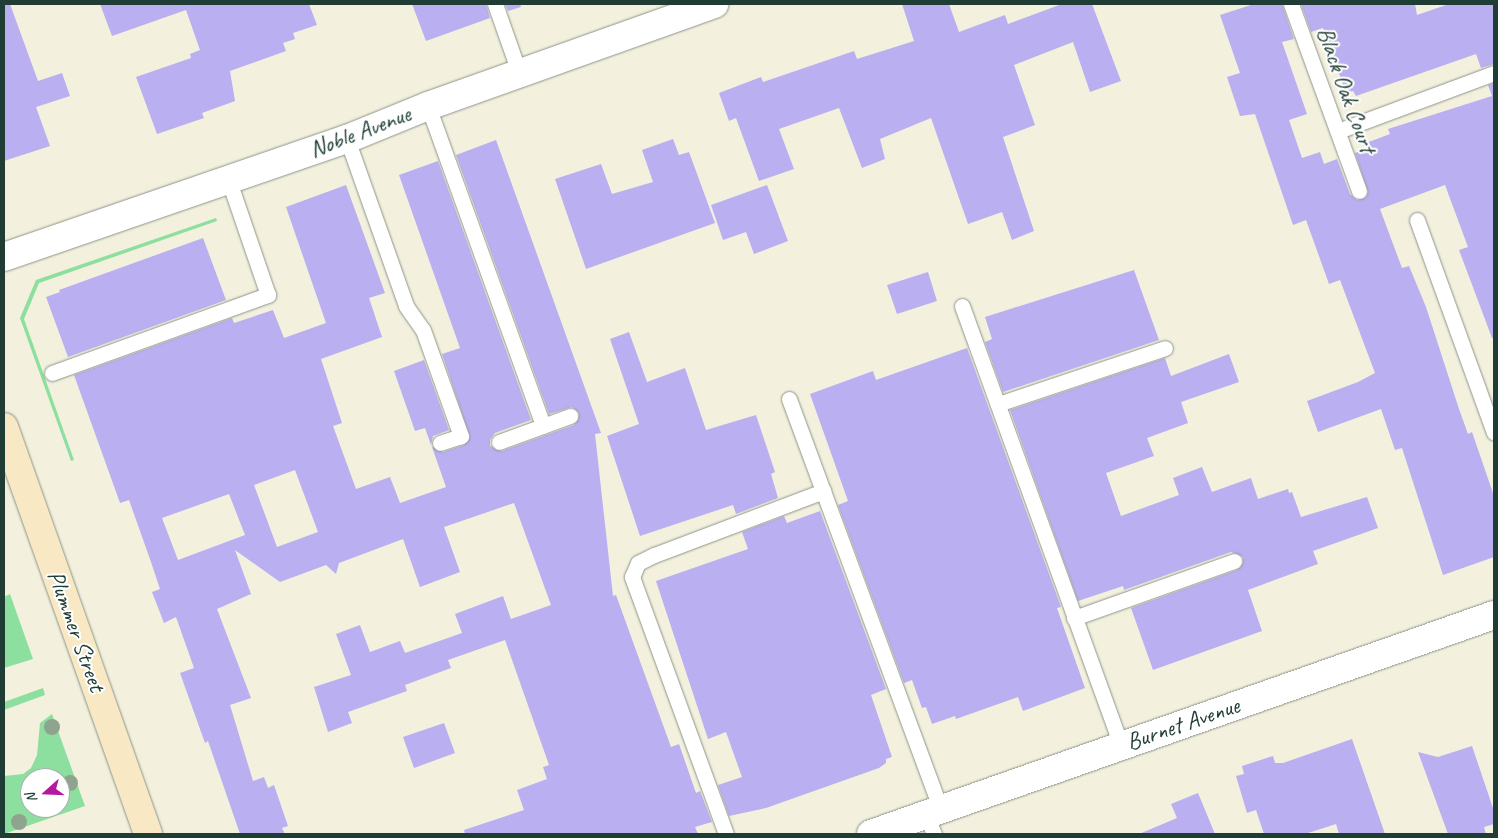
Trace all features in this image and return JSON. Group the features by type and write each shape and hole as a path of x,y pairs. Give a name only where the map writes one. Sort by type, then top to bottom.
{"main road":[{"name":"Plummer Street","path":"4,427 148,834"}],"street":[{"name":"Noble Avenue","path":"4,257 348,139 428,106 520,75 714,4"},
{"name":"Burnet Avenue","path":"872,834 934,820 1120,746 1494,615"}],"lane":[{"path":"495,4 520,75"},
{"name":"Black Oak Court","path":"1291,4 1359,191"},
{"path":"1338,131 1494,73"},
{"path":"428,106 543,426"},
{"path":"348,139 406,306 422,330 461,436 440,444"},
{"path":"52,373 268,295 229,181"},
{"path":"1417,220 1494,433"},
{"path":"962,306 1120,746"},
{"path":"998,404 1165,348"},
{"path":"789,399 823,491 934,820"},
{"path":"499,442 570,416"},
{"path":"726,834 632,577 638,563 654,555 823,491"},
{"path":"1074,618 1234,560"}],"green space":[{"path":"216,218 217,221 39,283 24,319 74,460 71,461 20,318 36,280"},
{"path":"10,594 33,659 4,668 4,597"},
{"path":"43,688 45,695 4,710 4,702"},
{"path":"52,714 85,806 70,811 70,768 31,768 37,755 40,723"},
{"path":"20,774 20,818 50,818 4,834 4,776"}],"building":[{"path":"4,4 10,4 38,81 62,73 70,96 36,107 50,146 4,161"},
{"path":"100,4 309,4 317,25 293,33 295,39 283,43 286,51 230,71 235,101 202,113 204,118 157,134 136,77 191,58 190,54 200,50 186,10 112,36"},
{"path":"412,4 486,4 490,18 426,41"},
{"path":"505,4 520,4 521,7 508,11"},
{"path":"902,4 949,4 959,32 1005,15 1008,24 1062,4 1092,4 1121,81 1090,92 1073,42 1014,65 1035,125 1003,137 1034,231 1012,240 1002,212 968,224 931,118 880,139 885,159 862,168 839,108 779,129 794,169 759,181 736,118 729,121 719,93 761,77 763,82 854,51 857,59 914,41"},
{"path":"1254,4 1282,4 1294,39 1282,42 1307,114 1289,120 1302,158 1320,152 1324,164 1337,159 1350,194 1357,200 1366,197 1368,192 1355,153 1368,148 1366,143 1390,134 1388,129 1492,96 1488,85 1494,83 1494,338 1492,338 1459,250 1468,247 1445,185 1380,209 1402,268 1409,266 1426,307 1459,409 1468,434 1472,432 1494,496 1494,557 1443,575 1402,448 1395,450 1381,409 1318,432 1307,401 1358,382 1375,373 1340,280 1329,284 1306,220 1293,225 1255,114 1240,116 1227,77 1240,73 1220,15"},
{"path":"1301,4 1415,4 1417,15 1449,4 1494,4 1494,64 1481,68 1476,54 1356,96 1353,91 1346,93 1323,28 1311,32"},
{"path":"673,139 679,155 689,152 715,223 586,269 555,179 601,164 612,194 653,182 642,150"},
{"path":"496,140 601,433 595,434 613,596 616,595 671,747 679,744 696,793 700,791 712,822 695,827 698,834 465,834 464,830 524,810 517,790 547,779 543,767 549,765 505,640 448,660 451,668 405,685 407,691 348,712 352,723 328,732 314,687 351,675 336,634 360,625 370,652 400,641 405,653 462,633 455,614 503,596 511,619 551,605 514,503 444,527 460,572 420,587 403,539 339,563 336,574 326,565 280,582 235,550 251,594 217,609 251,698 230,705 253,781 264,777 268,788 274,785 288,826 282,828 285,834 240,834 208,741 205,743 180,673 194,668 176,617 164,623 152,592 160,589 129,500 120,503 74,375 232,318 234,323 273,310 284,338 326,323 286,207 346,185 385,293 369,298 382,337 321,359 342,423 333,426 356,489 390,477 400,503 446,487 432,447 443,452 464,445 470,437 442,354 460,348 399,175 438,161 531,420 495,433 490,440 490,446 502,451 574,425 579,413 572,407 549,414 456,155","holes":["295,470 318,532 277,547 254,485","229,494 245,535 178,560 162,518"]},
{"path":"767,185 788,241 754,254 746,232 723,240 711,205"},
{"path":"203,238 226,300 68,357 46,297 60,292 59,290"},
{"path":"1134,270 1159,340 1003,392 985,342 992,339 985,317"},
{"path":"928,272 937,301 897,314 887,285"},
{"path":"629,332 647,382 685,368 706,430 756,415 775,472 771,474 778,498 736,514 733,505 640,536 607,436 639,424 610,339"},
{"path":"967,348 1061,607 1057,608 1085,688 1023,711 1018,697 956,719 955,716 932,724 926,707 922,708 912,680 904,683 838,505 848,501 810,394 873,371 876,380"},
{"path":"1229,354 1239,382 1181,402 1188,423 1147,438 1154,456 1106,473 1121,516 1179,495 1173,478 1202,467 1212,492 1251,478 1258,499 1288,489 1289,493 1292,492 1301,517 1367,497 1378,528 1313,551 1318,564 1248,590 1262,631 1153,670 1131,608 1237,570 1243,563 1243,557 1231,552 1124,590 1123,586 1078,601 1010,410 1165,358 1171,376"},
{"path":"424,360 449,430 433,436 431,445 425,428 415,431 394,371"},
{"path":"820,511 886,689 871,695 892,757 886,759 886,763 879,768 766,808 729,816 718,785 742,777 726,732 708,739 656,581 748,549 742,532 784,516 787,523"},
{"path":"444,723 455,753 414,768 403,737"},
{"path":"1352,739 1385,834 1339,834 1336,824 1305,834 1264,834 1256,810 1247,813 1236,776 1244,774 1242,766 1273,756 1275,763 1283,763"},
{"path":"1472,746 1494,811 1494,824 1484,827 1486,834 1448,834 1418,752 1438,757"},
{"path":"1198,793 1215,834 1139,834 1177,818 1171,804"}]}
